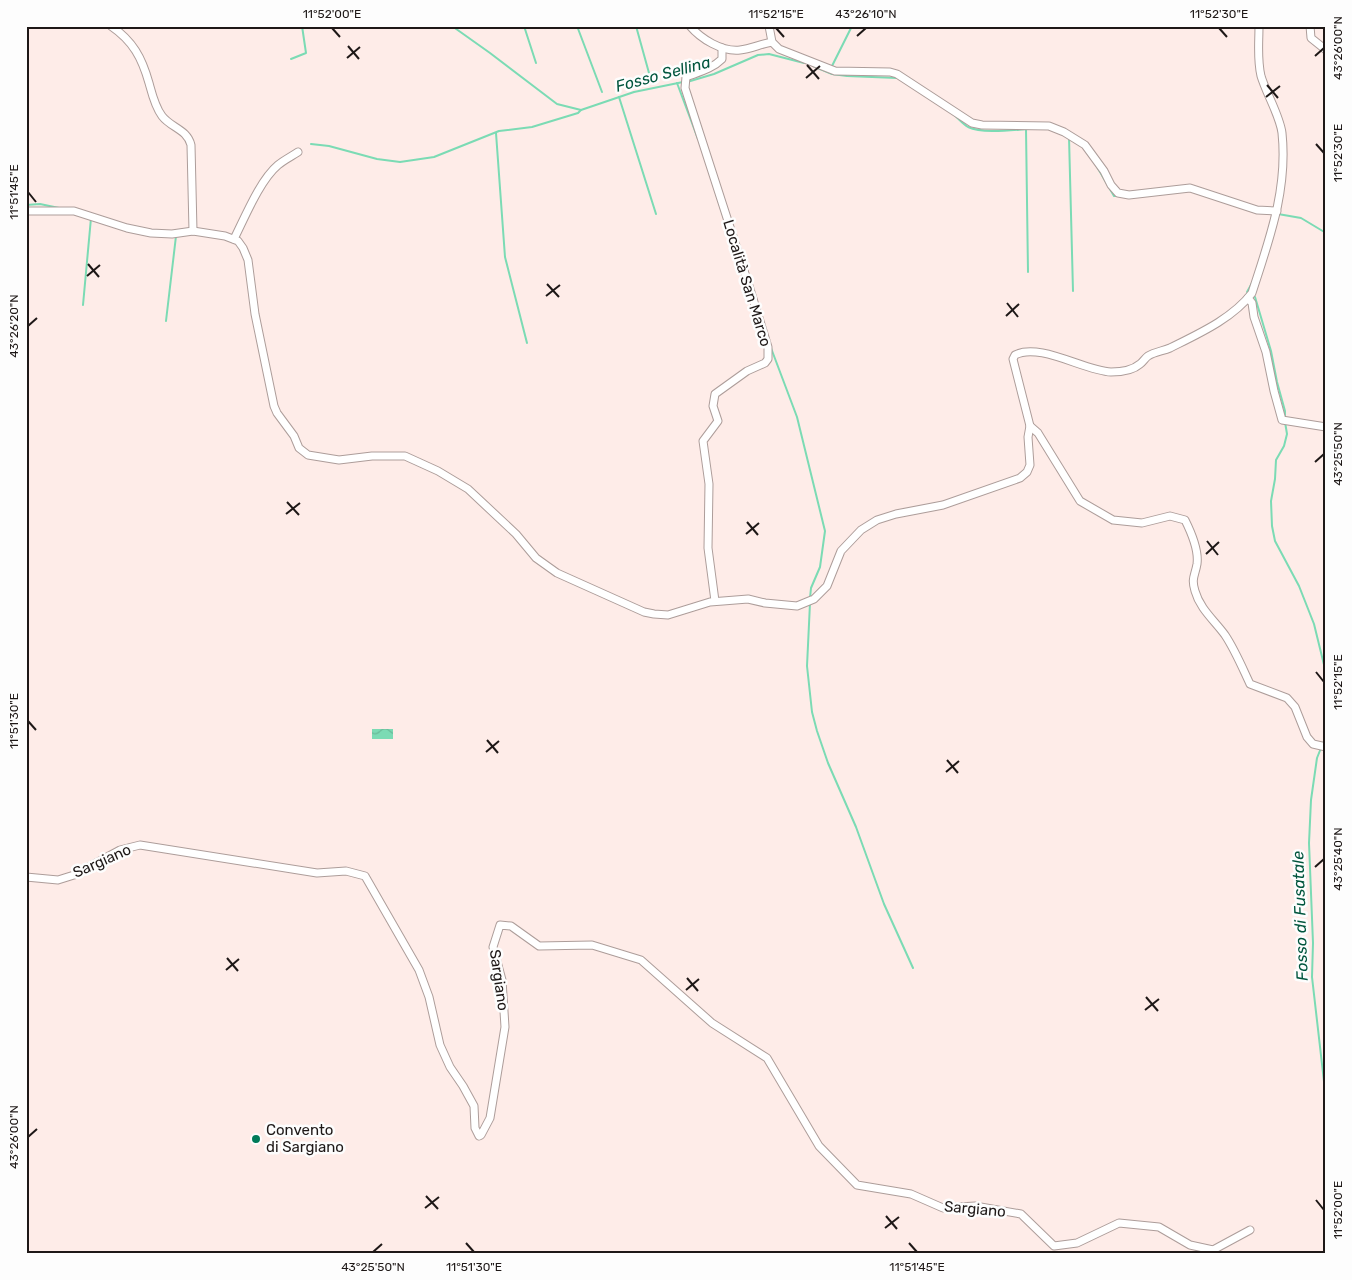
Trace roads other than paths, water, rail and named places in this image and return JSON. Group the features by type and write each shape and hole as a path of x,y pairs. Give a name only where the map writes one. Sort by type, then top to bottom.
{"street":[{"path":"111,26 125,37 139,55 157,107 162,115 167,121 186,134 190,140 193,231"},
{"path":"690,26 695,32 722,48 740,50 772,42"},
{"path":"769,26 772,42 779,49 835,71 890,72 897,74 977,125 1049,126 1059,129 1085,145 1118,194 1129,195 1190,188 1257,210 1277,213"},
{"path":"26,210 74,211 151,234 193,231 234,239 241,244 248,260 255,314 276,413 290,430 303,452 314,457 339,460 372,456 405,456 438,471 468,489 516,534 536,558 557,574 644,612 668,615 715,602 748,599 765,603 797,606 814,599 828,586 841,551 861,530 877,520 896,514 943,506 1020,478 1026,472 1030,465 1028,437 1030,426 1015,368 1014,355 1020,352 1037,353 1109,372 1125,372 1140,365 1148,356 1219,322 1252,293 1277,213 1283,171 1282,131 1261,76 1258,60 1260,26"},
{"path":"1310,26 1311,38 1326,50"},
{"name":"Località San Marco","path":"715,602 708,548 709,484 703,441 718,421 713,406 715,394 747,371 765,363 768,359 768,347 685,88 686,77 716,65 722,59 722,48"},
{"path":"234,239 269,174 279,164 298,152"},
{"path":"1248,298 1252,303 1254,317 1266,352 1274,391 1285,421 1326,427"},
{"path":"1030,426 1038,433 1080,501 1113,520 1142,522 1170,516 1185,520 1193,535 1197,564 1192,578 1201,606 1218,624 1231,644 1250,684 1287,698 1295,707 1307,737 1313,744 1326,747"},
{"name":"Sargiano","path":"26,877 58,880 74,875 120,850 140,845 317,873 346,871 364,876 419,970 429,997 440,1045 450,1067 474,1106 475,1128 479,1136 481,1136 490,1118 505,1027 502,980 493,947 500,925 511,926 539,946 592,945 641,960 712,1023 767,1058 819,1146 858,1185 911,1194 943,1208 975,1206 1021,1214 1054,1246 1077,1243 1119,1223 1159,1227 1190,1245 1213,1250 1250,1230"}],"water":[{"path":"372,729 393,729 393,739 372,739"}],"waterway":[{"path":"291,59 306,53 302,26"},
{"name":"Fosso Sellina","path":"452,26 557,104 581,110 634,92 683,82"},
{"path":"524,26 536,63"},
{"path":"577,26 602,92"},
{"path":"636,26 649,73"},
{"path":"831,68 852,26"},
{"name":"Fosso Sellina","path":"687,82 714,74 758,55 769,54 804,63"},
{"name":"Fosso Sellina","path":"813,66 832,74 897,78"},
{"path":"677,83 698,139"},
{"path":"619,97 656,214"},
{"path":"311,144 329,146 377,159 400,162 434,157 499,131 532,127 578,113 581,110"},
{"name":"Fosso Sellina","path":"953,114 966,126 974,129 998,131 1028,129"},
{"path":"1026,129 1028,272"},
{"path":"496,133 505,257 527,343"},
{"path":"1069,137 1073,291"},
{"name":"Fosso Sellina","path":"1096,165 1114,196 1118,196"},
{"path":"712,181 734,250"},
{"path":"26,205 40,204 59,208"},
{"name":"Fosso Sellina","path":"1278,214 1301,218 1326,233"},
{"path":"83,305 91,218"},
{"path":"166,321 176,236"},
{"name":"Fosso di Fusatale","path":"1247,292 1252,283"},
{"name":"Fosso di Fusatale","path":"1255,297 1271,351 1285,417"},
{"path":"771,348 797,417 825,531 820,567 811,588 810,598"},
{"name":"Fosso di Fusatale","path":"1285,422 1287,434 1284,446 1276,460 1271,501 1272,526 1275,541 1299,586 1314,624 1326,673"},
{"path":"810,603 807,666 812,712 817,731 828,763 856,827 884,904 913,968"},
{"name":"Fosso di Fusatale","path":"1323,744 1326,735"},
{"name":"Fosso di Fusatale","path":"1321,748 1317,758 1311,800 1309,843 1313,943 1312,977 1326,1099"}],"place":[{"name":"Convento di Sargiano","path":"256,1139"}]}
